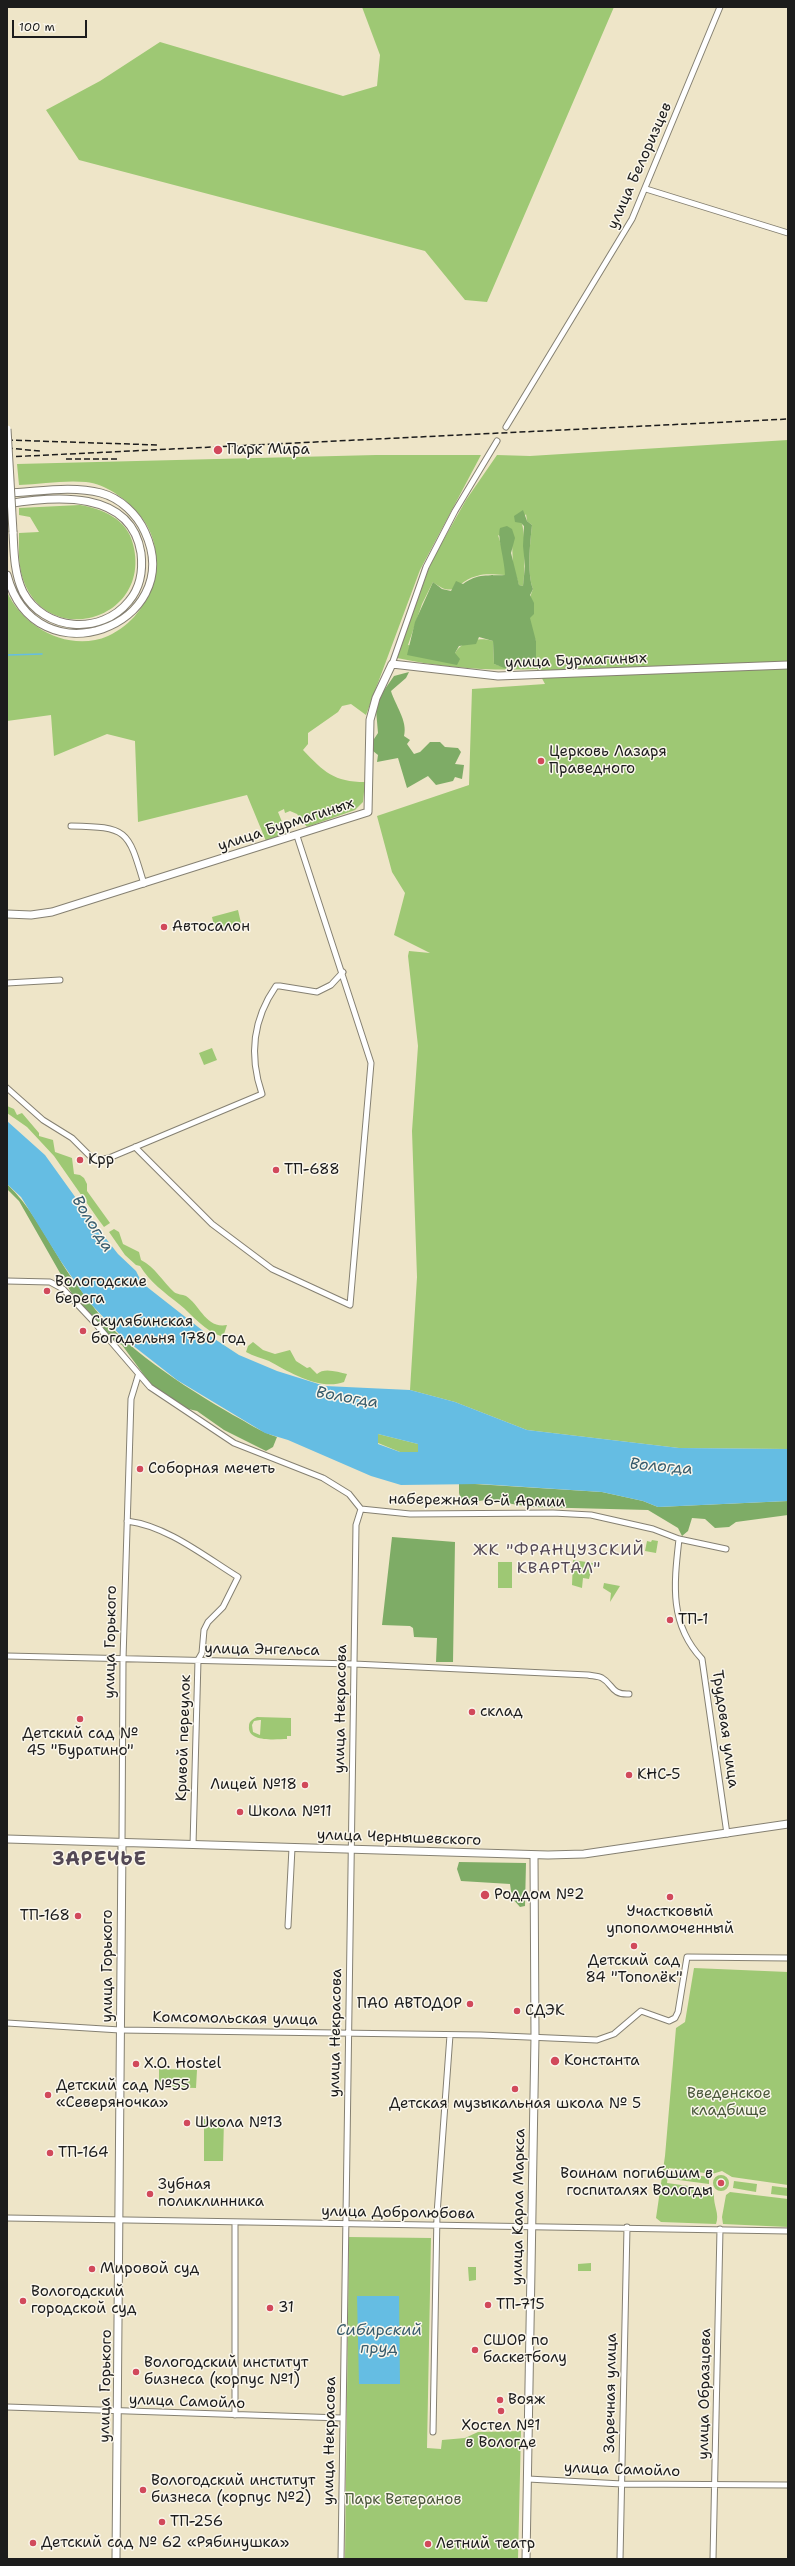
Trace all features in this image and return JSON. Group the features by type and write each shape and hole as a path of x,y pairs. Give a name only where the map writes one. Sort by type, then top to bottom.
{"street":[{"name":"улица Белоризцев","path":"506,427 611,257 646,189 720,7"},
{"path":"646,189 788,233"},
{"path":"7,429 13,532 16,569 23,590 33,604 54,620 79,625 102,621 124,606 136,589 142,568 140,545 133,530 115,511 98,503 80,499 7,504"},
{"path":"392,664 426,567 455,512 497,442"},
{"path":"7,493 80,490 96,492 113,498 127,508 142,525 148,541 151,567 144,595 129,614 108,628 81,634 55,630 30,616 16,599 7,575"},
{"name":"улица Бурмагиных","path":"7,914 31,915 52,912 297,836 368,812 370,720 376,698 392,664 498,676 788,664"},
{"path":"71,826 105,826 124,835 133,849 144,884"},
{"path":"136,1147 212,1224 272,1269 350,1305 371,1063 343,972 297,836"},
{"path":"7,1088 43,1120 72,1138 90,1156 98,1160 136,1147 262,1094 255,1069 254,1044 260,1018 276,986 317,992 322,991 343,972"},
{"path":"7,983 60,980"},
{"path":"7,1281 50,1282 63,1289 100,1328 138,1376 150,1387 212,1430 259,1455 323,1478 349,1494 361,1509"},
{"name":"улица Горького","path":"116,2559 120,2221 123,1659 130,1399 138,1376"},
{"name":"набережная 6-й Армии","path":"361,1509 410,1514 553,1513 591,1515 653,1529 678,1539 726,1549"},
{"name":"улица Некрасова","path":"341,2559 350,1849 356,1525 361,1509"},
{"name":"Кривой переулок","path":"127,1522 157,1530 238,1577 223,1607 208,1622 202,1653 198,1660 193,1845"},
{"name":"Трудовая улица","path":"678,1539 675,1581 679,1619 688,1644 702,1659 727,1834"},
{"name":"улица Энгельса","path":"7,1656 354,1664 588,1675 602,1678 611,1689 622,1694 629,1694"},
{"name":"улица Чернышевского","path":"7,1839 534,1855 584,1854 788,1824"},
{"path":"288,1926 292,1848"},
{"name":"улица Карла Маркса","path":"526,2559 535,2037 534,1855"},
{"name":"Комсомольская улица","path":"7,2023 120,2030 348,2033 535,2037 543,2039 604,2039 614,2034 641,2011 669,2021 673,2020 678,2012 687,1957 788,1958"},
{"path":"433,2432 438,2226 450,2035"},
{"name":"улица Добролюбова","path":"7,2218 438,2226 788,2230"},
{"path":"235,2222 235,2415"},
{"name":"Заречная улица","path":"620,2559 627,2227"},
{"name":"улица Образцова","path":"713,2559 720,2229"},
{"name":"улица Самойло","path":"7,2407 118,2412 342,2418"},
{"name":"улица Самойло","path":"528,2479 622,2484 788,2484"}],"green space":[{"path":"362,7 614,7 487,302 465,300 425,251 79,160 46,110 100,81 160,42 343,96 377,86 380,55"},
{"path":"788,440 788,1449 679,1448 527,1430 455,1402 410,1390 417,1277 412,1131 418,1046 408,956 409,951 430,953 394,935 405,893 392,872 377,816 469,785 472,689 545,684 537,669 501,670 467,668 397,658 431,562 466,500 497,455 530,456","holes":["526,514 527,521 532,525 530,575 533,589 529,615 536,641 500,666 494,664 493,641 482,639 467,642 455,653 408,645 422,604 433,582 441,587 451,589 456,588 470,578 477,576 488,574 505,575 505,557 498,535 512,543 513,566 519,585 523,586 525,563 524,534 521,522"]},
{"path":"376,455 481,455 420,570 366,715 351,704 342,706 338,712 308,733 308,744 303,750 317,764 337,778 354,782 365,782 363,802 355,810 307,827 297,814 290,811 285,813 284,809 278,812 287,834 266,841 247,795 138,822 135,741 107,734 54,756 51,715 7,721 7,592 14,605 24,616 49,634 63,639 78,641 93,640 108,636 124,626 137,613 147,598 154,580 156,562 154,544 148,527 137,512 114,492 93,483 86,482 19,485 17,464"},
{"path":"80,505 97,509 113,517 125,528 130,535 133,544 135,571 127,592 112,608 93,617 72,619 51,613 34,599 22,576 19,560 19,533 39,532 30,517 19,515 19,508"},
{"path":"523,510 527,521 532,525 530,575 533,589 530,595 534,603 534,614 530,618 536,641 536,662 507,669 494,664 493,641 479,637 476,644 459,646 455,653 460,659 457,665 407,655 415,622 433,582 442,589 451,591 456,581 463,584 468,580 478,577 488,575 505,575 499,532 500,528 507,526 512,529 515,538 511,553 519,585 523,586 525,566 523,546 524,526 521,523 515,522 514,516"},
{"path":"409,672 406,678 391,691 403,719 405,730 404,736 410,740 407,744 414,754 420,752 430,742 440,742 445,747 458,748 461,752 455,764 464,765 462,779 455,777 453,781 436,785 428,776 407,788 398,758 377,762 378,755 373,751 372,742 378,733 376,710 380,696 394,676"},
{"path":"238,910 241,923 215,930 212,917"},
{"path":"212,1048 217,1060 204,1065 199,1053"},
{"path":"7,1106 14,1109 17,1115 22,1113 39,1133 39,1136 53,1140 55,1152 72,1158 74,1174 80,1175 84,1178 87,1184 87,1191 110,1223 104,1227 54,1156 27,1127 7,1113"},
{"path":"7,1184 23,1201 73,1280 102,1318 118,1334 155,1365 195,1392 265,1433 277,1437 273,1447 266,1451 224,1430 197,1411 180,1407 152,1386 122,1345 114,1341 72,1294 19,1201 7,1189"},
{"path":"114,1229 119,1232 123,1244 139,1252 141,1260 155,1271 174,1292 186,1296 191,1300 208,1320 220,1325 227,1325 223,1337 210,1331 200,1323 153,1282 140,1266 136,1265 125,1255 109,1232"},
{"path":"253,1342 263,1350 275,1354 290,1350 296,1361 307,1368 310,1367 317,1374 327,1370 347,1374 344,1382 325,1384 295,1375 269,1361 246,1352 248,1346"},
{"path":"378,1434 418,1444 418,1452 400,1452 378,1443"},
{"path":"459,1483 602,1492 643,1501 658,1507 788,1501 788,1515 736,1522 729,1527 715,1528 705,1519 692,1518 688,1531 682,1536 678,1528 648,1510 533,1507 485,1500 462,1504 459,1493"},
{"path":"392,1537 455,1542 453,1662 436,1662 437,1638 414,1637 413,1628 410,1626 382,1625"},
{"path":"652,1540 658,1541 656,1553 645,1551 647,1541 651,1542"},
{"path":"573,1560 593,1563 589,1579 583,1578 582,1588 572,1585"},
{"path":"498,1562 512,1562 512,1588 498,1588"},
{"path":"604,1583 620,1586 610,1602 611,1593 603,1588"},
{"path":"257,1717 291,1718 291,1736 287,1736 287,1739 258,1738 250,1731 249,1724","holes":["261,1720 260,1735 253,1732 252,1725 254,1721"]},
{"path":"459,1862 526,1863 525,1906 520,1907 512,1898 510,1884 461,1881 457,1869"},
{"name":"Введенское кладбище","path":"694,1968 788,1972 788,2185 732,2177 722,2171 712,2174 669,2168 667,2183 710,2189 714,2194 714,2202 717,2213 716,2224 661,2222 656,2218 665,2156 676,2028 685,2022"},
{"path":"159,2069 197,2070 196,2088 159,2087"},
{"path":"204,2119 224,2119 223,2161 204,2161"},
{"path":"672,2172 709,2177 709,2184 671,2179"},
{"path":"721,2175 727,2177 729,2183 727,2189 721,2191 715,2189 713,2183 715,2177"},
{"path":"734,2181 757,2184 756,2192 733,2188"},
{"path":"772,2186 788,2188 788,2196 771,2194"},
{"path":"730,2192 788,2199 788,2227 723,2224 722,2217 726,2195"},
{"name":"Парк Ветеранов","path":"349,2237 431,2238 427,2448 441,2449 442,2440 465,2438 478,2432 521,2431 518,2559 345,2559"},
{"path":"591,2263 591,2271 578,2271 578,2264"},
{"path":"468,2267 476,2267 476,2280 469,2281"}],"water":[{"name":"Вологда","path":"7,1121 45,1155 96,1226 118,1254 136,1271 142,1283 207,1334 239,1355 277,1371 325,1386 410,1390 455,1402 527,1430 679,1448 788,1449 788,1501 658,1507 643,1501 602,1492 480,1484 401,1485 371,1476 288,1440 265,1433 177,1380 122,1337 89,1302 60,1260 21,1197 7,1184","holes":["378,1434 418,1444 418,1452 400,1452 378,1444"]},
{"name":"Сибирский пруд","path":"357,2296 399,2296 400,2384 359,2384"}],"waterway":[{"path":"7,655 42,654"}],"railway":[{"path":"7,457 788,419"},
{"path":"7,440 158,445"},
{"path":"7,448 40,451"},
{"path":"66,459 118,459"}],"place":[{"name":"Парк Мира","path":"218,450"},
{"name":"Церковь Лазаря Праведного","path":"541,761"},
{"name":"Автосалон","path":"164,927"},
{"name":"Kpp","path":"80,1160"},
{"name":"ТП-688","path":"276,1170"},
{"name":"Вологодские берега","path":"47,1291"},
{"name":"Скулябинская богадельня 1780 год","path":"83,1331"},
{"name":"Соборная мечеть","path":"140,1469"},
{"name":"ТП-1","path":"670,1620"},
{"name":"склад","path":"472,1712"},
{"name":"Детский сад № 45 \"Буратино\"","path":"80,1719"},
{"name":"КНС-5","path":"629,1775"},
{"name":"Лицей №18","path":"305,1785"},
{"name":"Школа №11","path":"240,1812"},
{"name":"Роддом №2","path":"485,1895"},
{"name":"Участковый упополмоченный","path":"670,1897"},
{"name":"ТП-168","path":"78,1916"},
{"name":"Детский сад 84 \"Тополёк\"","path":"634,1946"},
{"name":"ПАО АВТОДОР","path":"470,2004"},
{"name":"СДЭК","path":"517,2011"},
{"name":"Константа","path":"555,2061"},
{"name":"X.O. Hostel","path":"136,2064"},
{"name":"Детская музыкальная школа № 5","path":"515,2089"},
{"name":"Детский сад №55 «Северяночка»","path":"48,2095"},
{"name":"Школа №13","path":"187,2123"},
{"name":"ТП-164","path":"50,2153"},
{"name":"Воинам погибшим в госпиталях Вологды","path":"721,2183"},
{"name":"Зубная поликлинника","path":"150,2194"},
{"name":"Мировой суд","path":"92,2269"},
{"name":"Вологодский городской суд","path":"23,2301"},
{"name":"ТП-715","path":"488,2305"},
{"name":"31","path":"270,2308"},
{"name":"СШОР по баскетболу","path":"475,2350"},
{"name":"Вологодский институт бизнеса (корпус №1)","path":"136,2372"},
{"name":"Вояж","path":"500,2400"},
{"name":"Хостел №1 в Вологде","path":"501,2411"},
{"name":"Вологодский институт бизнеса (корпус №2)","path":"143,2490"},
{"name":"ТП-256","path":"162,2522"},
{"name":"Детский сад № 62 «Рябинушка»","path":"33,2543"},
{"name":"Летний театр","path":"428,2544"}],"district":[{"name":"ЖК \"ФРАНЦУЗСКИЙ КВАРТАЛ\"","path":"559,1560"},
{"name":"ЗАРЕЧЬЕ","path":"100,1860"}]}
